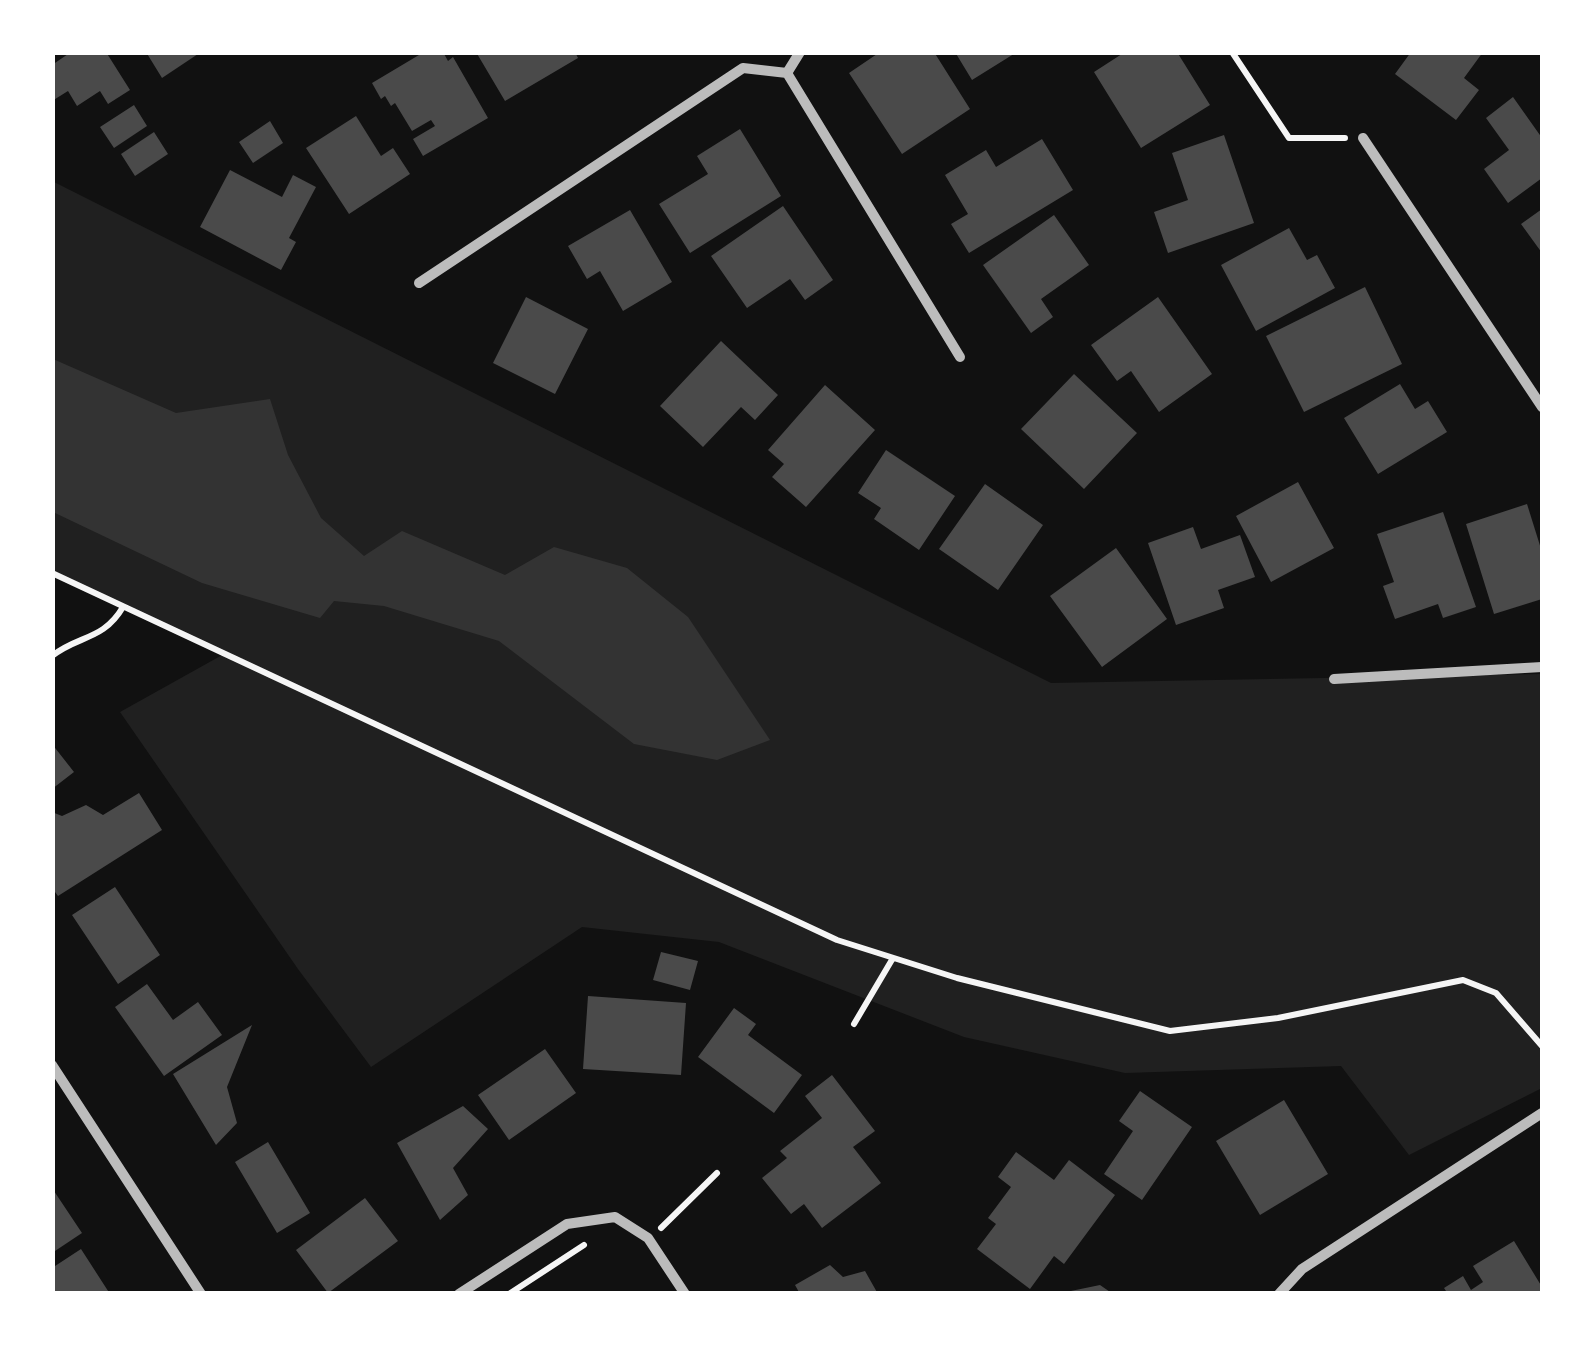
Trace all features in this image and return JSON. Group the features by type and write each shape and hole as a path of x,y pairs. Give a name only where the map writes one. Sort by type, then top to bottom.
{"street":[{"path":"787,73 800,52"},
{"path":"419,283 743,68 787,73"},
{"path":"787,73 960,357"},
{"path":"1363,138 1542,406"},
{"path":"1334,679 1542,667"},
{"path":"52,1065 201,1294"},
{"path":"1279,1294 1302,1269 1542,1113"},
{"path":"459,1294 568,1224 615,1217 648,1238 686,1294"}],"path":[{"path":"1232,52 1289,138 1363,138"},
{"path":"52,573 836,940 956,978 1170,1031 1278,1018 1463,980 1496,993 1542,1046"},
{"path":"52,656 62,648 96,636 114,622 123,607"},
{"path":"854,1024 894,958"},
{"path":"648,1238 672,1221 717,1173"},
{"path":"509,1294 589,1242"}],"shaded area":[{"path":"52,181 1051,683 1542,674 1542,1088 1409,1155 1341,1066 1125,1073 964,1037 719,942 582,927 371,1067 298,969 120,712 224,654 53,577"},
{"path":"53,359 176,413 270,399 288,455 321,518 364,556 402,531 505,575 554,547 627,568 688,617 770,740 717,760 634,744 499,641 384,606 334,601 320,618 202,583 53,512"}],"building":[{"path":"71,52 106,52 130,90 108,104 100,91 77,106 68,91 52,101 52,65"},
{"path":"146,52 201,52 162,78"},
{"path":"424,52 443,52 448,61 453,57 488,118 423,156 413,139 435,126 431,120 412,131 395,103 391,106 385,96 381,99 372,83"},
{"path":"476,52 575,52 578,58 505,101"},
{"path":"880,52 934,52 970,109 902,154 849,73"},
{"path":"955,52 1017,52 972,80"},
{"path":"1125,52 1177,52 1210,105 1141,148 1094,72"},
{"path":"1411,52 1483,52 1464,78 1479,90 1456,120 1395,74"},
{"path":"1513,97 1542,138 1542,178 1508,203 1484,169 1509,150 1486,118"},
{"path":"134,105 147,126 114,148 100,127"},
{"path":"356,116 381,156 393,148 410,174 349,214 306,148"},
{"path":"270,121 283,143 253,163 239,142"},
{"path":"740,129 781,196 690,253 659,204 708,174 697,156"},
{"path":"154,132 168,154 135,176 121,154"},
{"path":"1224,135 1254,223 1168,253 1154,212 1188,200 1172,153"},
{"path":"1042,139 1073,190 969,253 951,224 968,214 945,175 986,150 996,167"},
{"path":"230,170 282,197 293,175 316,187 289,238 296,242 281,270 200,227"},
{"path":"783,206 833,280 805,300 790,279 747,308 711,256"},
{"path":"1542,209 1542,253 1521,224"},
{"path":"630,210 672,282 623,311 600,271 587,279 568,246"},
{"path":"1054,215 1089,265 1041,299 1053,317 1031,333 983,265"},
{"path":"1289,228 1307,260 1317,255 1335,288 1256,331 1221,265"},
{"path":"1365,287 1402,364 1304,412 1266,336"},
{"path":"526,297 588,329 555,394 493,363"},
{"path":"1158,297 1212,374 1159,412 1131,371 1117,381 1091,345"},
{"path":"721,341 778,395 755,420 741,407 703,447 660,406"},
{"path":"1074,374 1137,433 1084,489 1021,429"},
{"path":"1400,384 1415,409 1428,401 1447,432 1378,474 1344,418"},
{"path":"825,385 875,430 806,507 772,477 784,464 768,450"},
{"path":"886,450 955,496 919,550 874,519 881,508 858,493"},
{"path":"1298,482 1334,548 1271,582 1236,516"},
{"path":"985,484 1043,525 998,590 939,549"},
{"path":"1527,504 1542,552 1542,599 1494,614 1466,524"},
{"path":"1443,512 1476,607 1443,618 1438,604 1395,619 1383,586 1394,582 1377,534"},
{"path":"1193,527 1201,549 1240,535 1255,577 1218,590 1224,608 1176,625 1148,543"},
{"path":"1116,548 1167,619 1102,667 1050,596"},
{"path":"52,744 74,772 52,789"},
{"path":"139,793 162,830 58,896 52,888 52,812 62,816 86,805 103,815"},
{"path":"115,887 160,955 118,984 72,915"},
{"path":"661,952 698,961 690,990 653,980"},
{"path":"147,984 173,1020 198,1002 222,1035 164,1076 115,1007"},
{"path":"588,996 686,1003 681,1075 583,1069"},
{"path":"734,1008 756,1024 748,1035 802,1075 774,1113 698,1057"},
{"path":"252,1025 227,1087 237,1123 216,1145 173,1074"},
{"path":"545,1049 576,1093 509,1140 478,1095"},
{"path":"832,1075 875,1131 853,1147 881,1183 822,1228 804,1204 791,1214 762,1178 787,1158 780,1151 822,1118 805,1096"},
{"path":"1140,1091 1192,1127 1142,1200 1104,1174 1133,1131 1119,1121"},
{"path":"1284,1100 1328,1174 1260,1215 1216,1141"},
{"path":"463,1106 488,1129 453,1168 468,1195 440,1220 397,1143"},
{"path":"268,1142 310,1213 277,1233 235,1162"},
{"path":"1016,1152 1054,1180 1069,1160 1115,1195 1064,1264 1054,1256 1030,1289 977,1249 996,1224 988,1218 1011,1187 998,1177"},
{"path":"52,1188 82,1233 52,1253"},
{"path":"365,1198 398,1241 328,1293 296,1250"},
{"path":"1514,1241 1542,1287 1542,1294 1448,1294 1444,1288 1463,1276 1471,1290 1483,1282 1473,1266"},
{"path":"81,1249 110,1294 52,1294 52,1268"},
{"path":"830,1265 843,1277 865,1271 878,1294 800,1294 795,1285"},
{"path":"1100,1285 1113,1294 1066,1294 1066,1292"}]}
